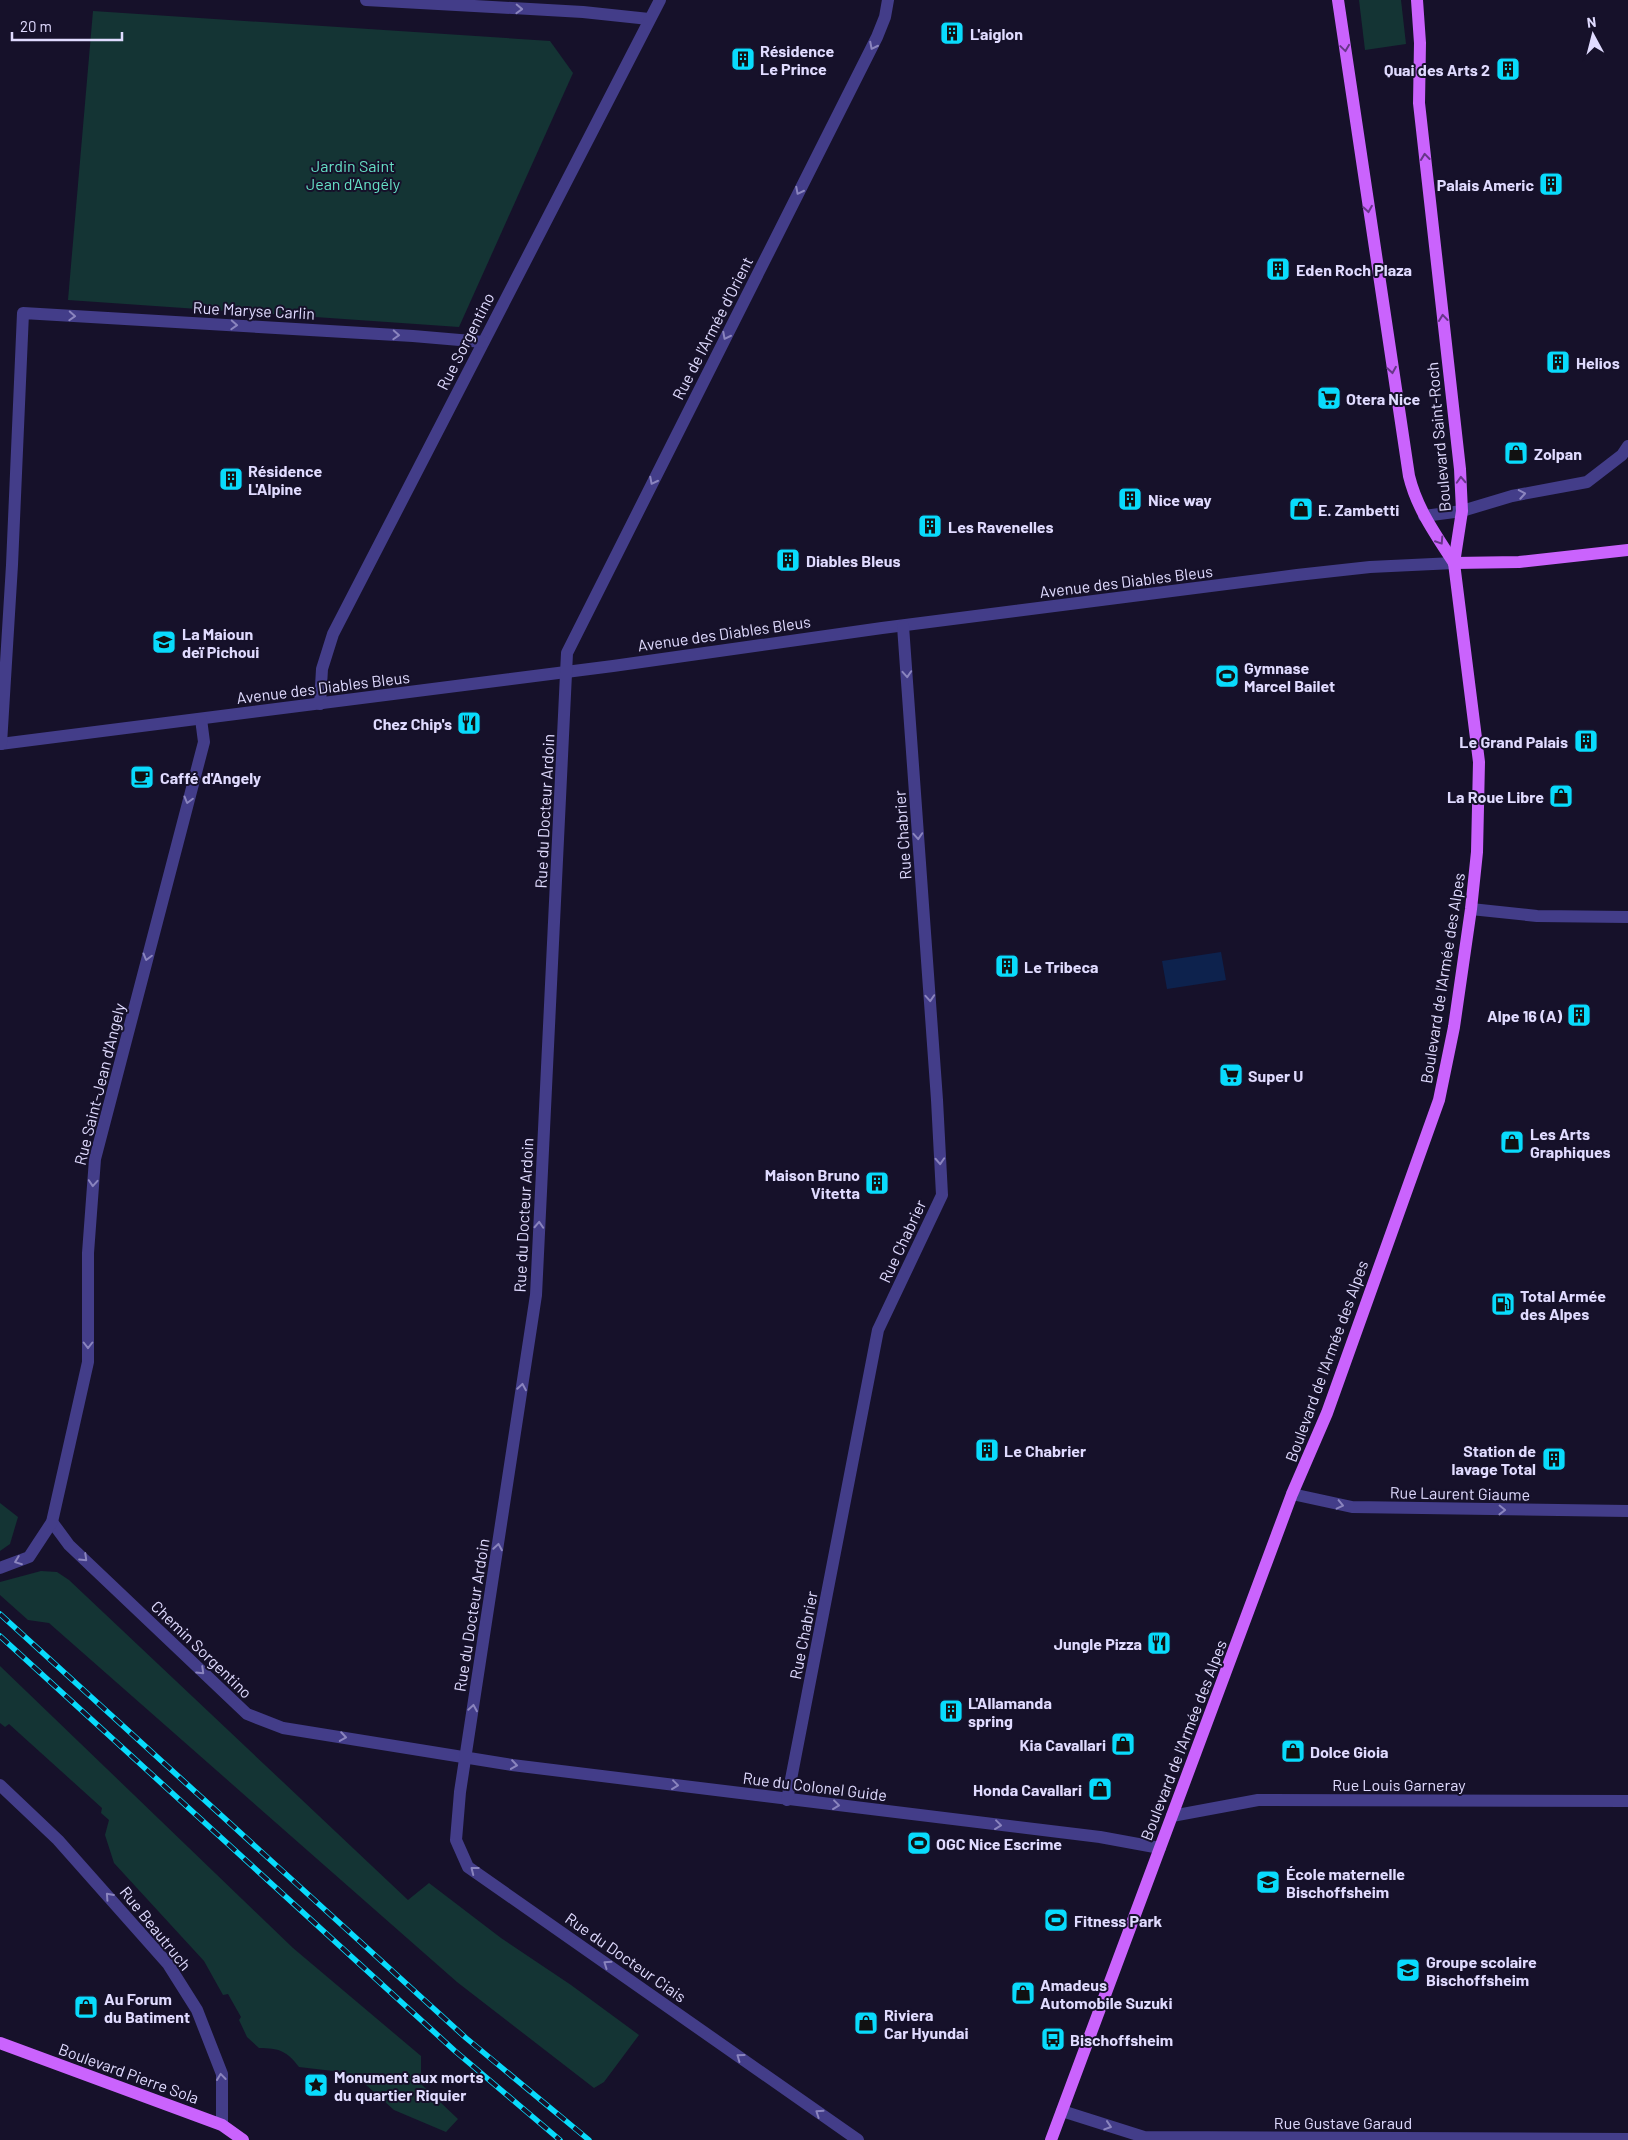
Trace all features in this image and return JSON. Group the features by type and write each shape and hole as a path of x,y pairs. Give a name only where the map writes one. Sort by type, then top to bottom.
{"main road":[{"name":"Boulevard Saint-Roch","path":"1338,0 1403,443 1413,492 1424,516 1454,563"},
{"name":"Boulevard Saint-Roch","path":"1417,0 1420,43 1420,103 1459,459 1462,511 1454,563"},
{"path":"1454,563 1519,562 1628,550"},
{"name":"Boulevard de l'Armée des Alpes","path":"1051,2140 1292,1494 1328,1413 1439,1100 1454,1027 1471,909 1477,852 1480,762 1454,563"},
{"name":"Boulevard Pierre Sola","path":"0,2044 222,2125 243,2140"},
{"path":"222,2125 228,2140"}],"street":[{"path":"366,0 583,12 649,19"},
{"name":"Rue Sorgentino","path":"320,704 322,669 333,634 660,0"},
{"name":"Rue de l'Armée d'Orient","path":"566,671 567,653 577,631 873,46 885,17 888,0"},
{"name":"Rue Maryse Carlin","path":"0,744 12,565 23,313 413,336 483,342"},
{"path":"1424,516 1462,511 1512,496 1587,482 1622,455 1628,446"},
{"name":"Avenue des Diables Bleus","path":"0,744 320,704 1370,566 1454,563"},
{"name":"Rue Chabrier","path":"787,1800 878,1330 942,1195 937,1100 903,626"},
{"name":"Rue du Docteur Ardoin","path":"466,1756 536,1295 566,671"},
{"name":"Rue Saint-Jean d'Angely","path":"52,1522 88,1362 88,1253 94,1159 204,742 201,719"},
{"path":"1471,909 1537,916 1628,917"},
{"name":"Rue Laurent Giaume","path":"1292,1494 1352,1507 1628,1511"},
{"path":"0,1568 29,1557 52,1522"},
{"name":"Chemin Sorgentino","path":"52,1522 69,1545 247,1714 283,1728 466,1756"},
{"name":"Rue du Colonel Guide","path":"466,1756 512,1764 787,1800 1100,1837 1160,1848"},
{"name":"Rue du Docteur Ciais","path":"466,1756 456,1840 468,1867 858,2140"},
{"name":"Rue Beautruch","path":"0,1785 58,1840 168,1964 197,2010 222,2074 222,2125"},
{"name":"Rue Louis Garneray","path":"1172,1816 1258,1800 1628,1801"},
{"name":"Rue Gustave Garaud","path":"1062,2111 1144,2137 1628,2139"}],"green space":[{"path":"1359,0 1401,0 1406,44 1365,50"},
{"name":"Jardin Saint Jean d'Angély","path":"93,11 550,41 573,73 459,327 68,300"},
{"path":"0,1503 18,1517 10,1544 0,1551"},
{"path":"41,1571 57,1572 69,1580 408,1900 429,1883 501,1938 571,1985 639,2035 604,2082 594,2088 457,1982 49,1623 28,1620 0,1595 0,1582"},
{"path":"0,1666 293,1948 421,2056 421,2084 458,2119 446,2132 394,2110 365,2084 333,2071 299,2067 286,2054 277,2050 259,2048 247,2037 239,2020 241,2017 228,1994 223,1995 204,1961 114,1863 105,1835 109,1820 101,1813 102,1808 9,1724 5,1727 0,1723"}],"water":[{"path":"1221,952 1226,980 1167,989 1162,961"}],"railway":[{"path":"0,1614 466,2038 589,2140"},
{"path":"0,1636 455,2051 560,2140"}],"place":[{"name":"L'aiglon","path":"952,33"},
{"name":"Résidence Le Prince","path":"743,59"},
{"name":"Quai des Arts 2","path":"1508,69"},
{"name":"Palais Americ","path":"1551,184"},
{"name":"Eden Roch Plaza","path":"1278,269"},
{"name":"Helios","path":"1558,362"},
{"name":"Otera Nice","path":"1329,398"},
{"name":"Zolpan","path":"1516,453"},
{"name":"Résidence L'Alpine","path":"231,479"},
{"name":"Nice way","path":"1130,499"},
{"name":"E. Zambetti","path":"1301,509"},
{"name":"Les Ravenelles","path":"930,526"},
{"name":"Diables Bleus","path":"788,560"},
{"name":"La Maioun deï Pichoui","path":"164,642"},
{"name":"Gymnase Marcel Bailet","path":"1227,676"},
{"name":"Chez Chip's","path":"469,723"},
{"name":"Le Grand Palais","path":"1586,741"},
{"name":"Caffé d'Angely","path":"142,777"},
{"name":"La Roue Libre","path":"1561,796"},
{"name":"Le Tribeca","path":"1007,966"},
{"name":"Alpe 16 (A)","path":"1579,1015"},
{"name":"Super U","path":"1231,1075"},
{"name":"Les Arts Graphiques","path":"1512,1142"},
{"name":"Maison Bruno Vitetta","path":"877,1183"},
{"name":"Total Armée des Alpes","path":"1503,1304"},
{"name":"Le Chabrier","path":"987,1450"},
{"name":"Station de lavage Total","path":"1554,1459"},
{"name":"Jungle Pizza","path":"1159,1643"},
{"name":"L'Allamanda spring","path":"951,1711"},
{"name":"Kia Cavallari","path":"1123,1744"},
{"name":"Dolce Gioia","path":"1293,1751"},
{"name":"Honda Cavallari","path":"1100,1789"},
{"name":"OGC Nice Escrime","path":"919,1843"},
{"name":"École maternelle Bischoffsheim","path":"1268,1882"},
{"name":"Fitness Park","path":"1056,1920"},
{"name":"Groupe scolaire Bischoffsheim","path":"1408,1970"},
{"name":"Amadeus Automobile Suzuki","path":"1023,1993"},
{"name":"Au Forum du Batiment","path":"86,2007"},
{"name":"Riviera Car Hyundai","path":"866,2023"},
{"name":"Bischoffsheim","path":"1053,2039"},
{"name":"Monument aux morts du quartier Riquier","path":"316,2085"}]}
